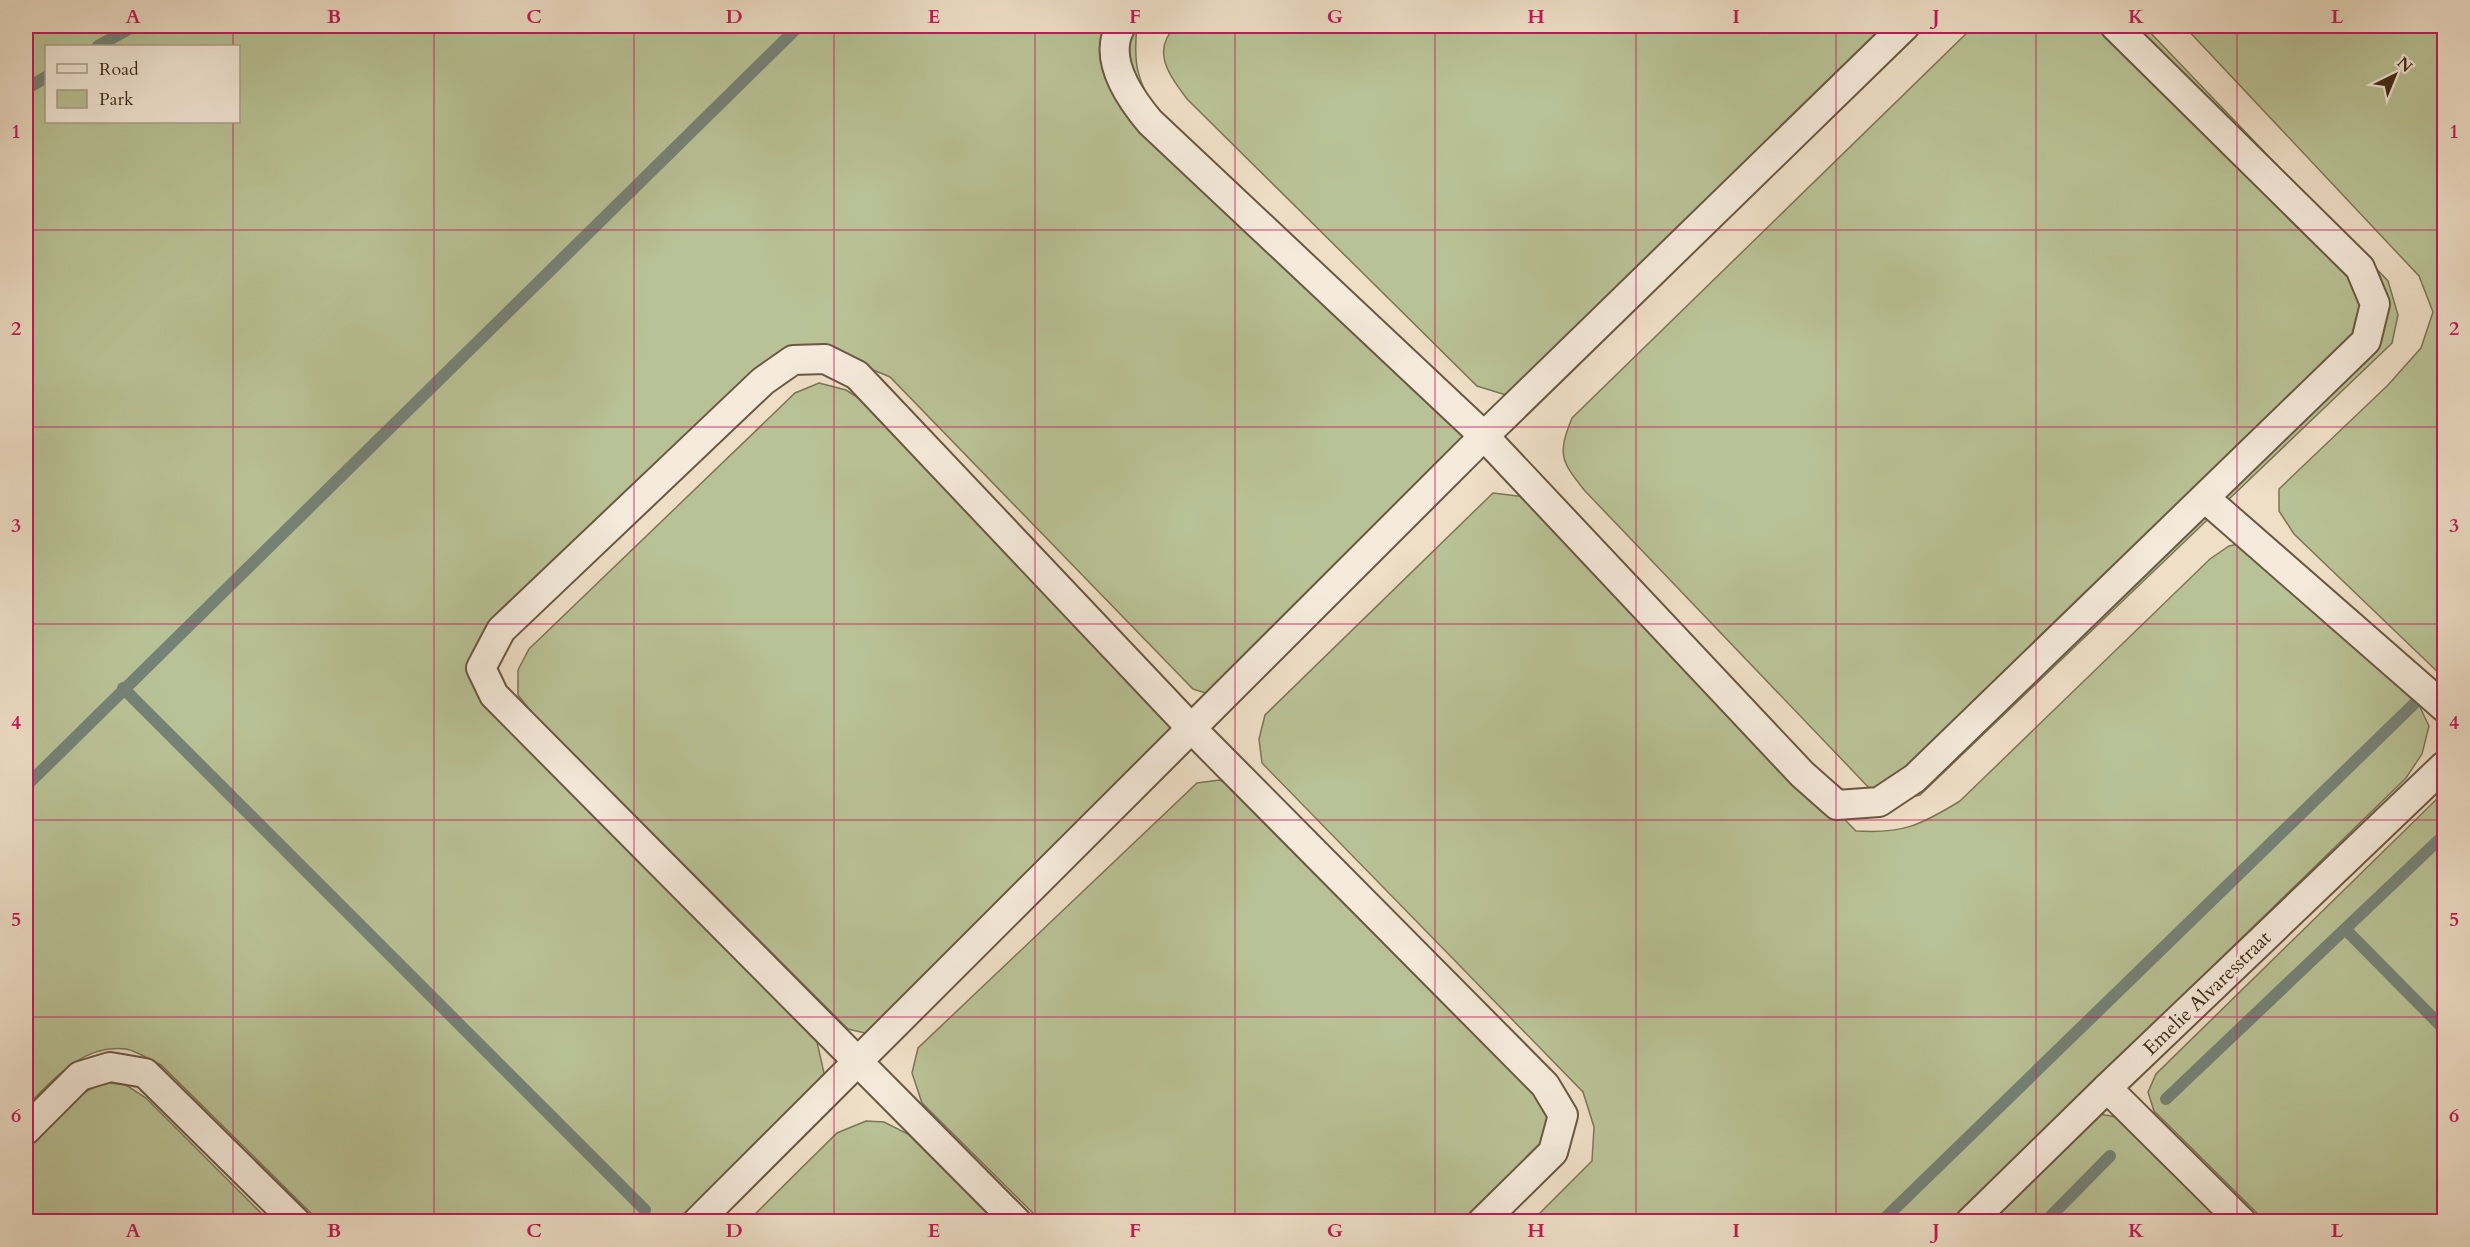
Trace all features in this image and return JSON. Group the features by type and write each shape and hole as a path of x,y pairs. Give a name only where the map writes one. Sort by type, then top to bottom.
{"street":[{"path":"1121,26 1113,49 1120,75 1132,100 1150,122 1484,436 1802,774 1837,805 1879,802 1915,778 2366,341 2375,304 2360,268 2115,26"},
{"path":"697,1221 1484,436 1905,26"},
{"path":"1017,1221 494,695 481,668 501,630 763,381 793,360 825,359 857,375 1192,729 1545,1085 1563,1115 1553,1152 1482,1221"},
{"path":"2205,498 2445,707"},
{"name":"Emelie Alvaresstraat","path":"1970,1221 2445,766"},
{"path":"26,1130 80,1076 110,1067 145,1073 296,1221"},
{"path":"2107,1088 2242,1221"}],"green space":[{"path":"26,26 1137,26 1138,71 1145,91 1157,113 1467,435 1215,696 1193,689 890,377 852,361 788,361 499,637 492,712 817,1042 824,1073 817,1095 683,1221 319,1221 161,1065 126,1049 110,1049 82,1058 58,1075 26,1107"},
{"path":"1176,26 1915,26 1530,390 1506,395 1477,386 1187,99 1165,63 1164,45 1168,35"},
{"path":"1974,26 2144,26 2388,281 2398,315 2392,343 1920,795 1898,800 1873,792 1585,491 1566,464 1563,449 1572,418"},
{"path":"2184,26 2444,26 2444,678 2294,534 2279,511 2279,489 2388,385 2421,348 2433,312 2419,276"},
{"path":"819,383 846,390 868,404 1168,712 1178,735 869,1034 848,1029 534,715 518,695 518,670 529,649 795,393"},
{"path":"1493,493 1526,497 1856,831 1887,831 1911,826 1960,801 2210,559 2229,546 2249,542 2417,701 2429,726 2422,754 2406,778 1950,1222 1532,1221 1592,1161 1594,1127 1583,1092 1262,763 1259,739 1265,715"},
{"path":"1220,780 1240,791 1556,1108 1563,1131 1478,1221 1041,1221 922,1103 912,1073 918,1048 1197,783"},
{"path":"2444,792 2444,1221 2265,1221 2154,1111 2148,1092 2156,1074"},
{"path":"104,1082 126,1085 146,1098 269,1221 26,1222 26,1149 81,1094"},
{"path":"2099,1114 2117,1117 2224,1222 1988,1222"},
{"path":"866,1121 884,1122 908,1134 996,1221 748,1221 837,1133"}],"waterway":[{"path":"100,45 134,26"},
{"path":"26,786 799,26"},
{"path":"26,89 45,78"},
{"path":"123,688 645,1210"},
{"path":"1881,1222 2417,701"},
{"path":"2166,1099 2444,835"},
{"path":"2346,930 2444,1029"},
{"path":"2045,1222 2110,1156"}]}
